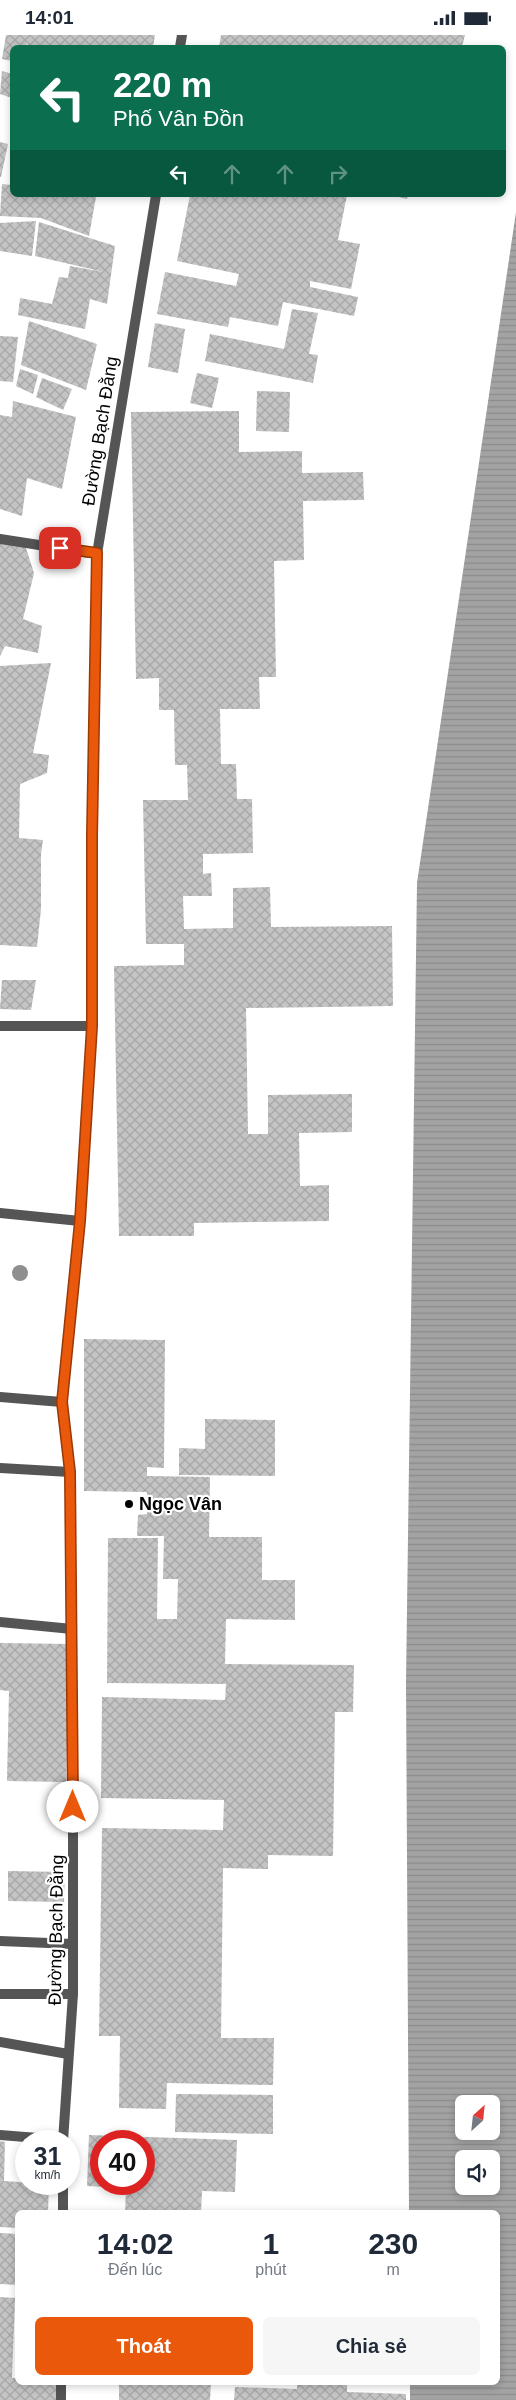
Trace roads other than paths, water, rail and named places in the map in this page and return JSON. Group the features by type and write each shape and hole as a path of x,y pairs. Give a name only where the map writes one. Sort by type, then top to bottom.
{"street":[{"name":"Đường Bạch Đằng","path":"64,2130 73,1994 73,1944 70,1472 62,1402 80,1221 92,1026 92,836 97,553 156,197"},
{"path":"0,539 97,553"},
{"path":"0,1026 92,1026"},
{"path":"0,1213 80,1221"},
{"path":"0,1397 62,1402"},
{"path":"0,1468 70,1472"},
{"path":"0,1622 72,1629"},
{"path":"0,1941 73,1944"},
{"path":"0,1994 73,1994"},
{"path":"0,2042 68,2054"},
{"path":"0,2135 15,2136"},
{"path":"63,2195 63,2210"},
{"path":"61,2385 61,2400"}],"place":[{"name":"Ngọc Vân","path":"129,1504"}]}
